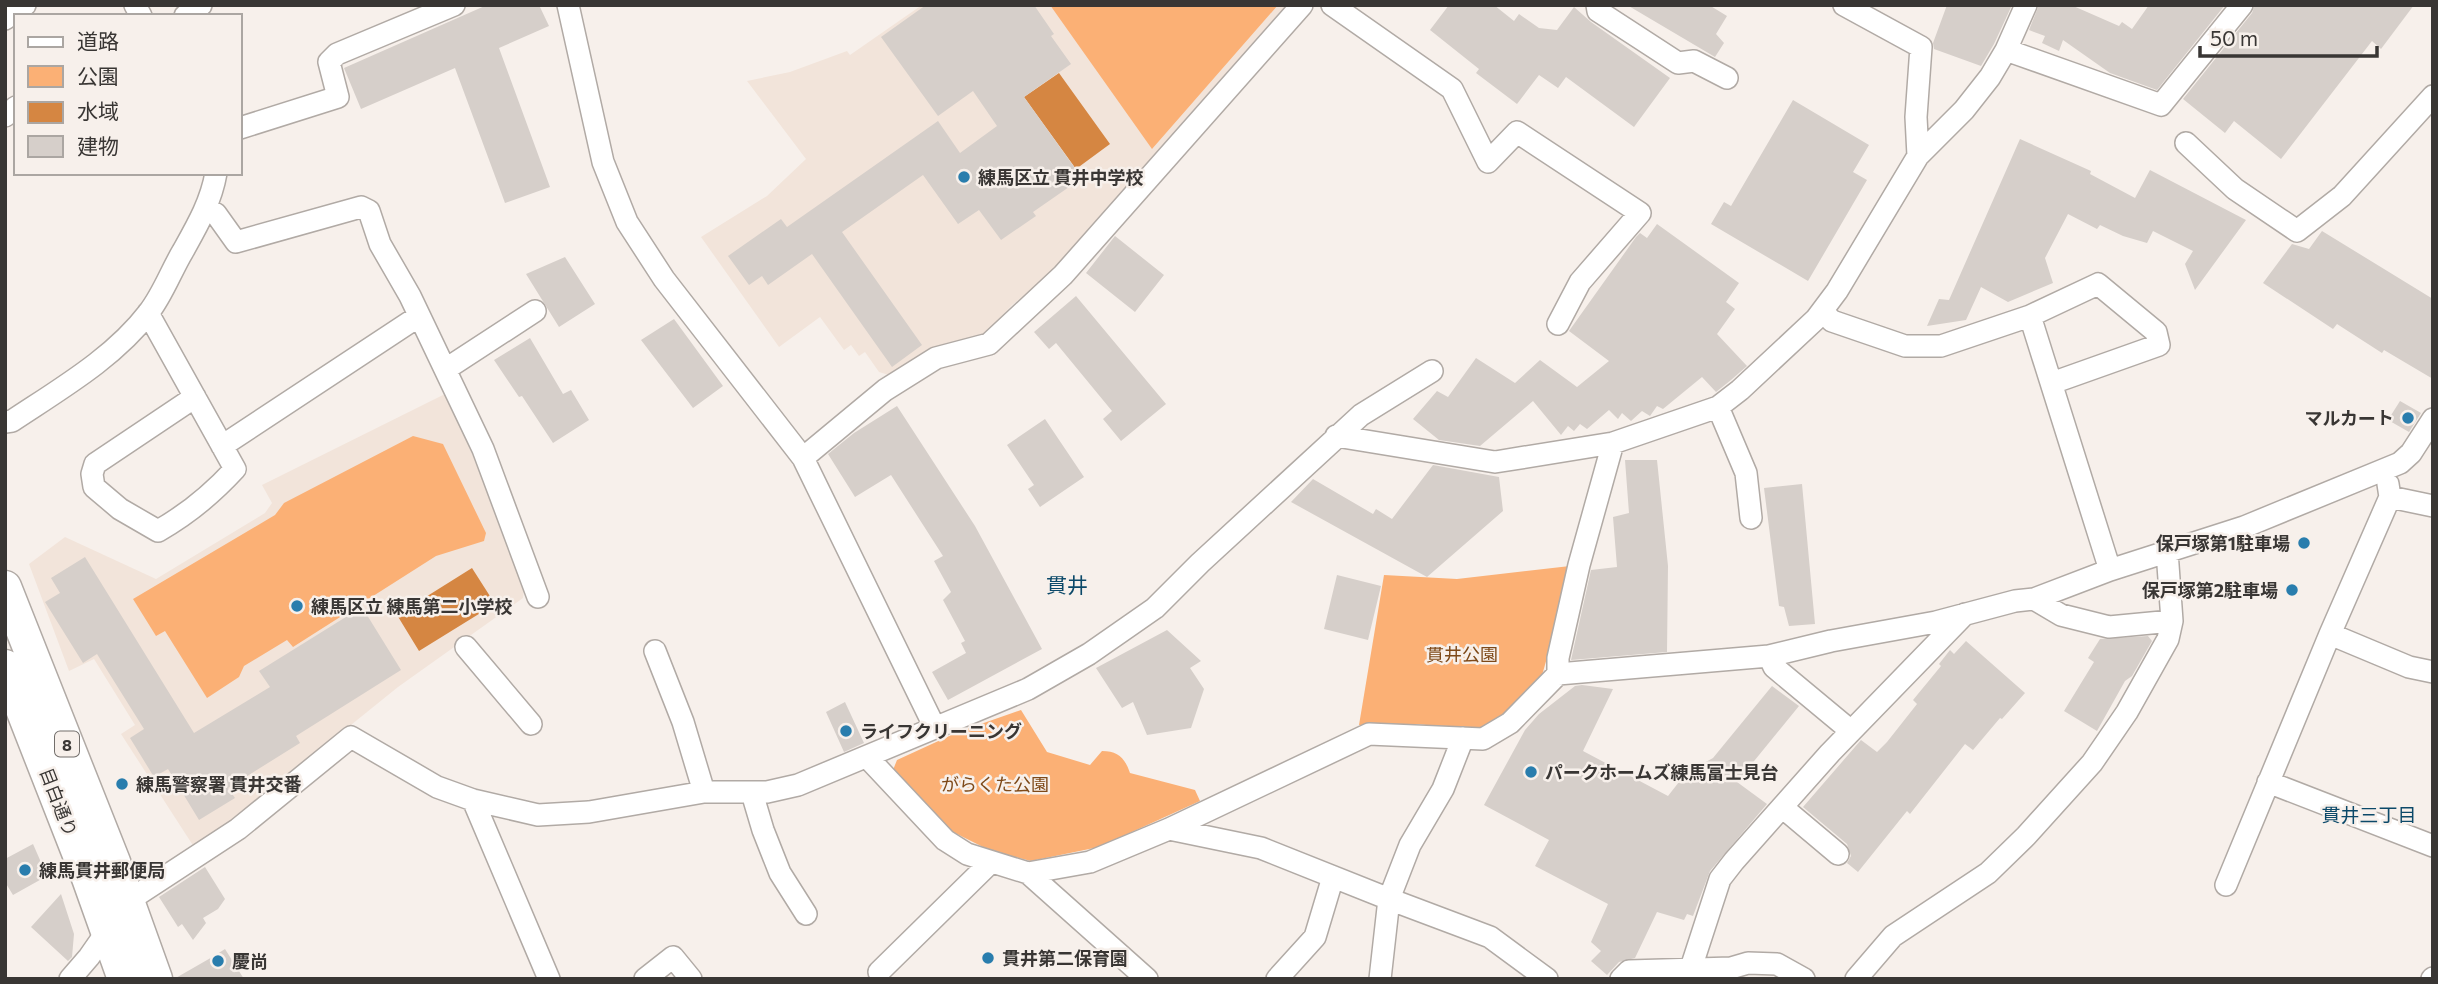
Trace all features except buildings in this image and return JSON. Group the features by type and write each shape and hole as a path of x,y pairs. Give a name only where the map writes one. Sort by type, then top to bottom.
{"main road":[{"name":"目白通り","path":"5,587 114,862 156,979"},
{"name":"目白通り","path":"7,679 124,979"}],"street":[{"path":"5,19 25,5"},
{"path":"242,127 338,97 329,62 337,54 454,5"},
{"path":"568,5 603,162 627,222 664,279 803,458 935,727"},
{"path":"803,458 886,390 936,358 989,344 1063,275 1302,5"},
{"path":"1332,5 1452,89 1488,162 1517,132 1640,213 1580,282 1558,324"},
{"path":"1597,5 1598,11 1678,63 1694,61 1727,78"},
{"path":"1844,5 1921,47 1916,117 1917,156"},
{"path":"1336,436 1495,462 1613,443 1718,407 1740,390 1822,311 1837,291 1917,156 1964,110 1990,77 2006,50 2026,5"},
{"path":"2006,50 2161,105 2242,5"},
{"path":"2186,143 2235,189 2297,231 2342,197 2428,111"},
{"path":"5,422 12,421 98,362 123,341 149,313 206,209 214,175"},
{"path":"206,209 216,214 236,242 361,207 369,211 380,244 446,369 483,449 538,597"},
{"path":"1822,311 1832,321 1905,346 1941,346 2030,316 2098,284 2156,332 2159,345 2052,383"},
{"path":"446,369 535,311"},
{"path":"149,313 235,469 211,495 158,531 120,509 94,487 92,474 95,464 195,397"},
{"path":"222,446 419,316"},
{"path":"2030,316 2110,570"},
{"path":"70,979 128,901 238,829 351,737 437,787 473,800 538,815 589,812 704,792 752,793 798,786 1028,689 1089,654 1155,608 1336,436 1361,415 1432,371"},
{"path":"1718,407 1746,473 1751,518"},
{"path":"868,758 945,840 967,854 1028,873 1090,862 1169,829 1369,734 1483,739 1510,723 1558,674 1769,656 1831,641 1936,622 2014,601 2034,599 2110,570 2244,527 2400,463 2411,453 2433,419"},
{"path":"1558,674 1558,658 1579,565 1613,443"},
{"path":"2226,885 2330,634 2390,498 2385,469"},
{"path":"2390,498 2433,506"},
{"path":"1856,979 1893,936 1988,873 2026,836 2092,763 2127,712 2168,639 2172,621 2167,551"},
{"path":"2034,599 2061,615 2109,627 2172,621"},
{"path":"1691,968 1720,879 1782,807 1965,614"},
{"path":"2330,634 2409,667 2433,672"},
{"path":"466,647 531,724"},
{"path":"655,651 683,722 704,792"},
{"path":"1769,656 1774,667 1852,732"},
{"path":"1380,979 1389,899 1410,845 1443,789 1463,738"},
{"path":"2268,782 2433,846"},
{"path":"752,793 780,873 806,914"},
{"path":"473,800 549,979"},
{"path":"1782,807 1838,854"},
{"path":"1169,829 1261,848 1490,937 1547,979"},
{"path":"880,972 990,863"},
{"path":"1028,873 1124,972 1147,979"},
{"path":"1277,979 1315,937 1334,877"},
{"path":"645,979 673,957 691,979"},
{"path":"1621,979 1629,971 1731,968 1748,963 1777,964 1804,979"}],"shaded area":[{"name":"練馬区立 貫井中学校","path":"922,5 1295,5 1069,259 1012,305 984,335 935,349 889,375 879,372 865,352 859,356 851,345 844,350 820,317 779,347 701,237 767,196 806,159 747,81 790,72 847,51 850,55"},
{"path":"447,393 525,583 523,598 398,687 232,821 194,847 121,734 135,725 94,659 69,671 29,564 65,537 156,579 265,513 272,503 262,485"}],"green space":[{"path":"1050,5 1278,5 1152,149"},
{"path":"413,436 443,444 486,533 484,541 436,556 293,647 287,640 244,666 239,677 207,698 165,631 156,636 133,599 275,515 284,503"},
{"name":"貫井公園","path":"1570,566 1565,594 1541,679 1505,716 1478,730 1416,724 1359,725 1384,575 1457,579"},
{"name":"がらくた公園","path":"1021,710 1047,752 1090,765 1102,751 1112,752 1123,759 1130,773 1195,790 1200,801 1099,847 1031,861 991,851 949,830 893,770 897,760 958,732"}],"water":[{"path":"1059,73 1110,144 1076,169 1024,97"},
{"path":"472,568 495,604 419,651 397,615"}],"place":[{"name":"練馬区立 貫井中学校","path":"964,177"},
{"name":"マルカート","path":"2408,418"},
{"name":"保戸塚第1駐車場","path":"2304,543"},
{"name":"保戸塚第2駐車場","path":"2292,590"},
{"name":"練馬区立 練馬第二小学校","path":"297,606"},
{"name":"ライフクリーニング","path":"846,731"},
{"name":"パークホームズ練馬富士見台","path":"1531,772"},
{"name":"練馬警察署 貫井交番","path":"122,784"},
{"name":"練馬貫井郵便局","path":"25,870"},
{"name":"貫井第二保育園","path":"988,958"},
{"name":"慶尚","path":"218,961"}],"district":[{"name":"貫井","path":"1067,584"},
{"name":"貫井三丁目","path":"2369,814"}]}
